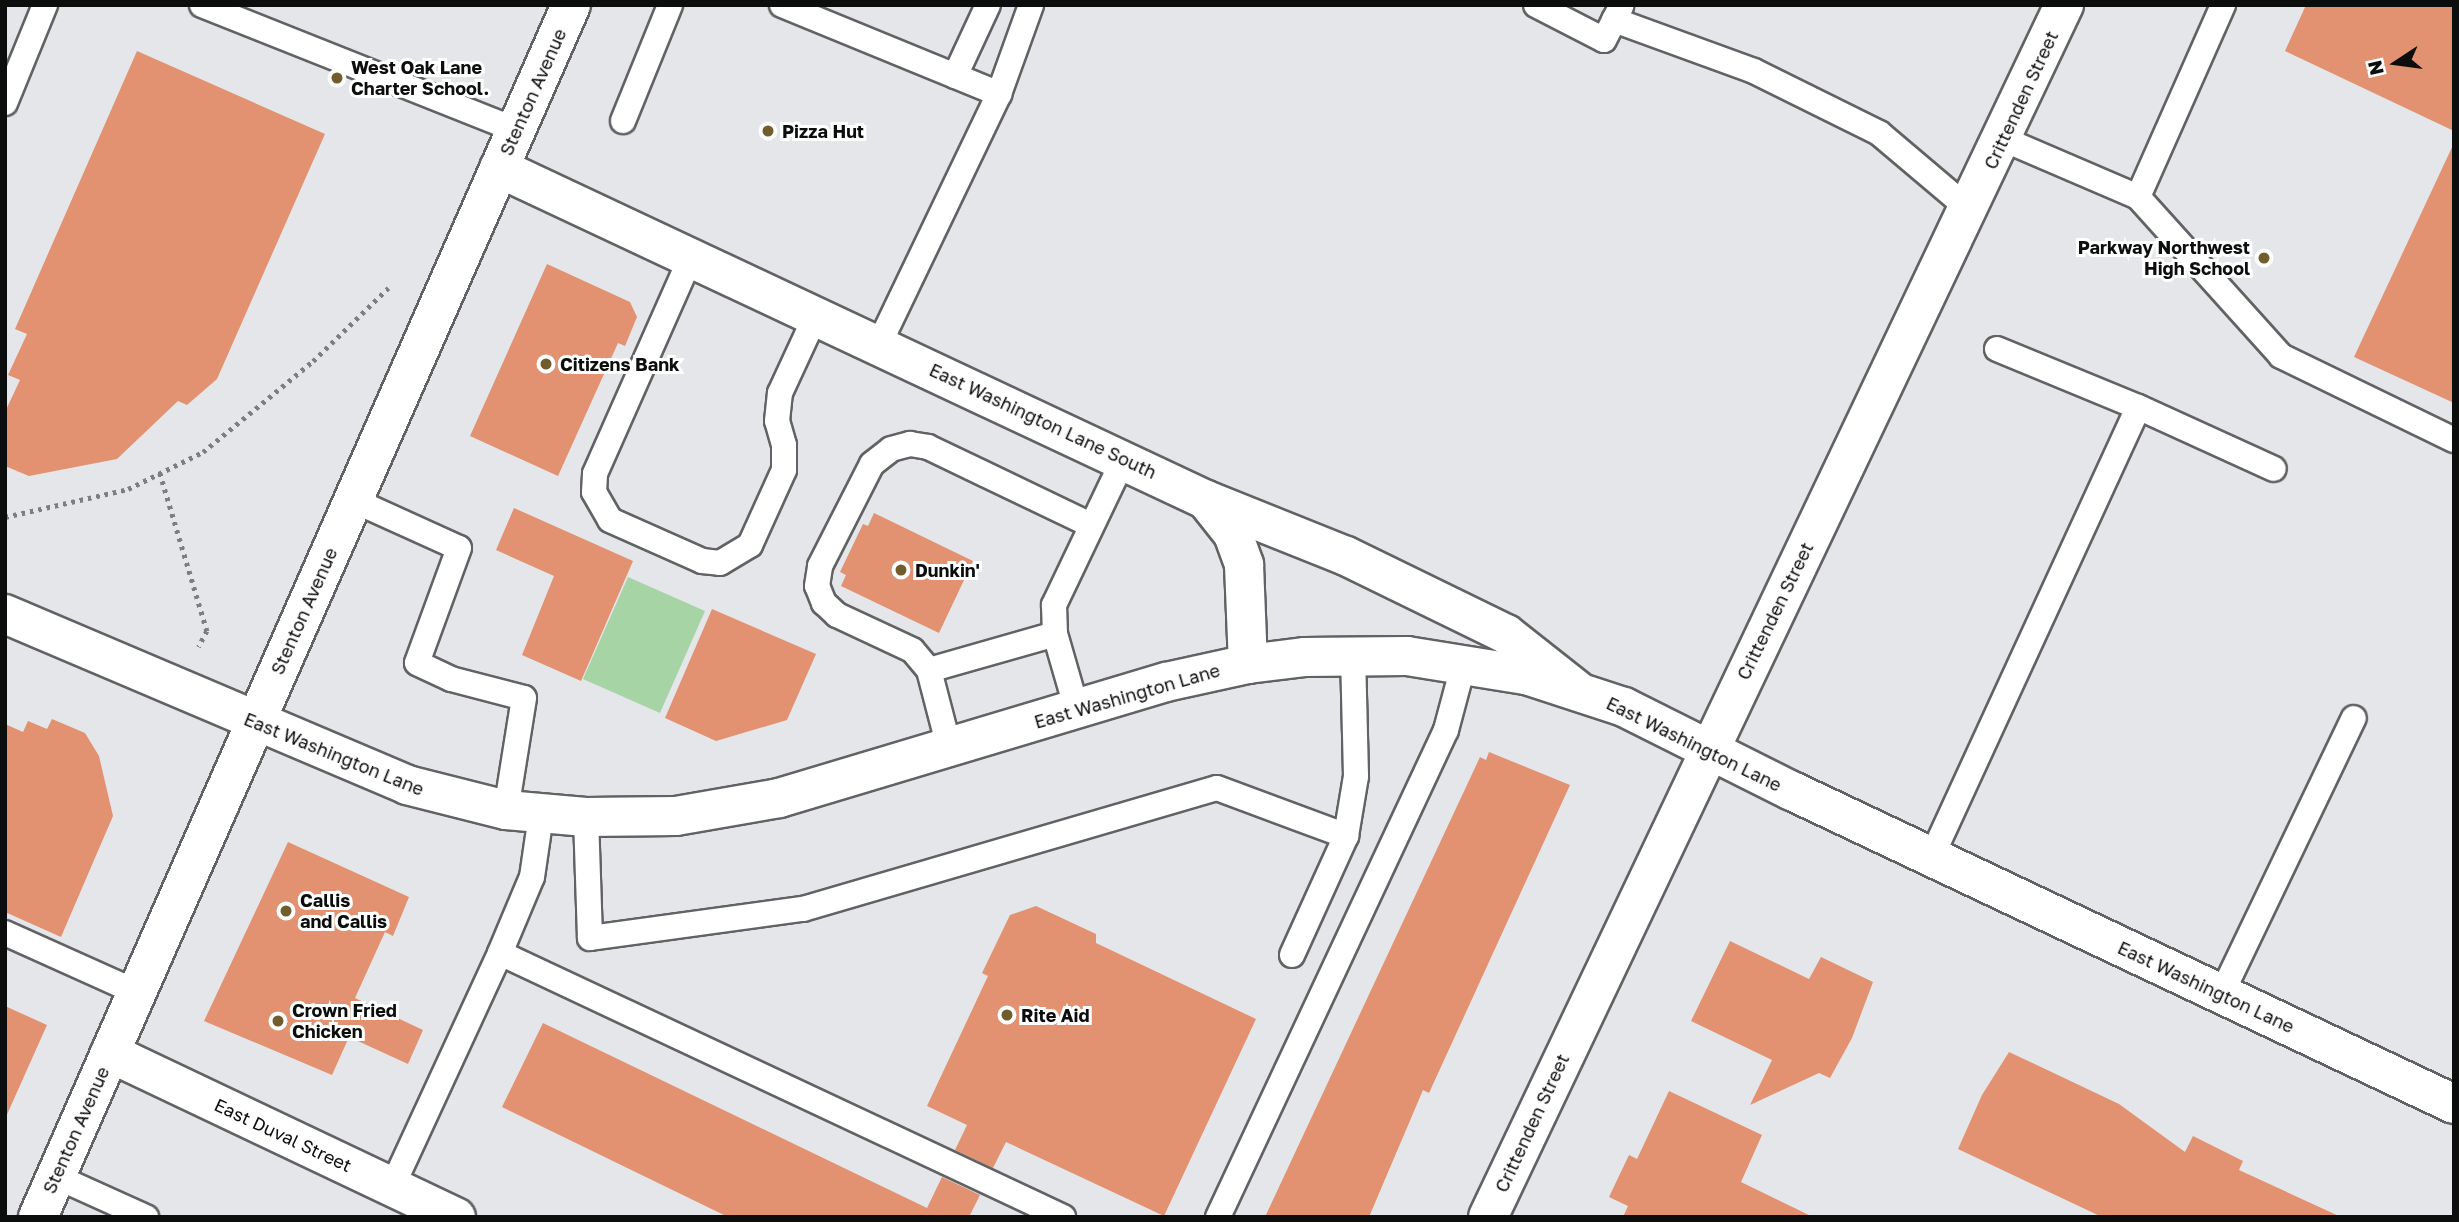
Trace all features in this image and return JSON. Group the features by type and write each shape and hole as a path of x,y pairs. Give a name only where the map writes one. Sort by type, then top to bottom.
{"main road":[{"name":"Stenton Avenue","path":"38,1217 571,5"},
{"name":"Crittenden Street","path":"1488,1217 1970,209 2064,5"},
{"name":"East Washington Lane South","path":"499,168 1124,458 1206,500 1346,556 1506,634 1577,690"},
{"path":"1206,500 1233,534 1244,565 1248,664"},
{"name":"East Washington Lane","path":"5,614 254,723 407,785 523,812 586,817 676,816 722,809 829,785 1166,682 1248,664 1353,655 1464,663 1577,690 2454,1104"},
{"name":"East Duval Street","path":"110,1053 392,1187 440,1213"}],"lane":[{"path":"6,98 45,5"},
{"path":"623,121 670,5"},
{"path":"782,5 999,94"},
{"path":"955,76 988,5"},
{"path":"879,344 999,94 1031,5"},
{"path":"1536,5 1604,40 1617,13 1754,71 1879,133 1970,209"},
{"path":"2138,197 2223,5"},
{"path":"207,6 516,130"},
{"path":"2003,139 2138,197 2281,356 2454,440"},
{"path":"691,257 595,474 594,492 610,520 702,561 720,563 750,545 784,470 784,445 777,421 780,393 816,315"},
{"path":"1997,349 2138,407 2274,470"},
{"path":"1931,858 2138,407"},
{"path":"950,747 929,670 912,650 837,615 824,603 817,586 820,566 872,464 891,449 910,444 928,447 1091,525"},
{"path":"1077,710 1055,634 1054,605 1124,458"},
{"path":"353,500 459,548 417,663 451,679 524,698 523,812 532,877 500,953 392,1187"},
{"path":"929,670 1055,634"},
{"path":"1292,955 1346,836 1356,776 1353,655"},
{"path":"1218,1217 1446,730 1464,663"},
{"path":"2221,995 2354,718"},
{"path":"586,817 590,938 803,909 1217,788 1346,836"},
{"path":"5,933 136,992"},
{"path":"500,953 1063,1217"},
{"path":"55,1176 146,1217"}],"path":[{"path":"5,517 128,489 213,443 313,361 388,288"},
{"path":"160,473 207,631 199,647"}],"green space":[{"path":"628,577 705,611 660,713 583,679"}],"building":[{"path":"2306,5 2454,5 2454,131 2285,51"},
{"path":"137,51 325,134 217,379 187,405 178,401 117,459 29,476 5,466 5,412 20,380 8,375 27,334 15,329"},
{"path":"2454,143 2454,403 2354,357"},
{"path":"547,264 630,302 637,317 625,346 618,343 558,476 470,436"},
{"path":"514,508 633,561 581,681 522,655 554,576 496,550"},
{"path":"874,513 973,561 939,633 841,586 846,575 840,572 863,524 868,526"},
{"path":"712,609 816,654 787,720 716,741 665,718"},
{"path":"52,719 85,733 99,756 113,816 61,937 5,912 5,724 23,732 28,721 47,729"},
{"path":"1489,752 1570,785 1429,1093 1423,1090 1369,1217 1265,1217 1480,757 1486,760"},
{"path":"288,842 409,897 393,936 385,932 355,998 423,1030 408,1064 349,1037 332,1075 204,1021"},
{"path":"1036,906 1096,934 1096,943 1256,1019 1164,1216 1006,1142 993,1168 955,1150 967,1125 927,1106 988,976 982,973 1010,915"},
{"path":"1730,941 1809,979 1821,957 1873,982 1852,1038 1830,1078 1819,1073 1750,1105 1772,1060 1691,1021"},
{"path":"5,1006 47,1025 5,1119"},
{"path":"543,1023 927,1208 942,1177 980,1195 969,1217 728,1217 502,1107"},
{"path":"2009,1052 2119,1104 2185,1152 2193,1136 2243,1161 2239,1170 2341,1217 2102,1217 1958,1149 1982,1095"},
{"path":"1669,1091 1762,1135 1741,1182 1813,1217 1623,1217 1628,1206 1609,1197 1629,1155 1637,1159"}],"place":[{"name":"West Oak Lane Charter School.","path":"337,78"},
{"name":"Pizza Hut","path":"768,131"},
{"name":"Parkway Northwest High School","path":"2264,258"},
{"name":"Citizens Bank","path":"546,364"},
{"name":"Dunkin'","path":"901,570"},
{"name":"Callis and Callis","path":"286,911"},
{"name":"Rite Aid","path":"1007,1015"},
{"name":"Crown Fried Chicken","path":"278,1021"}]}
